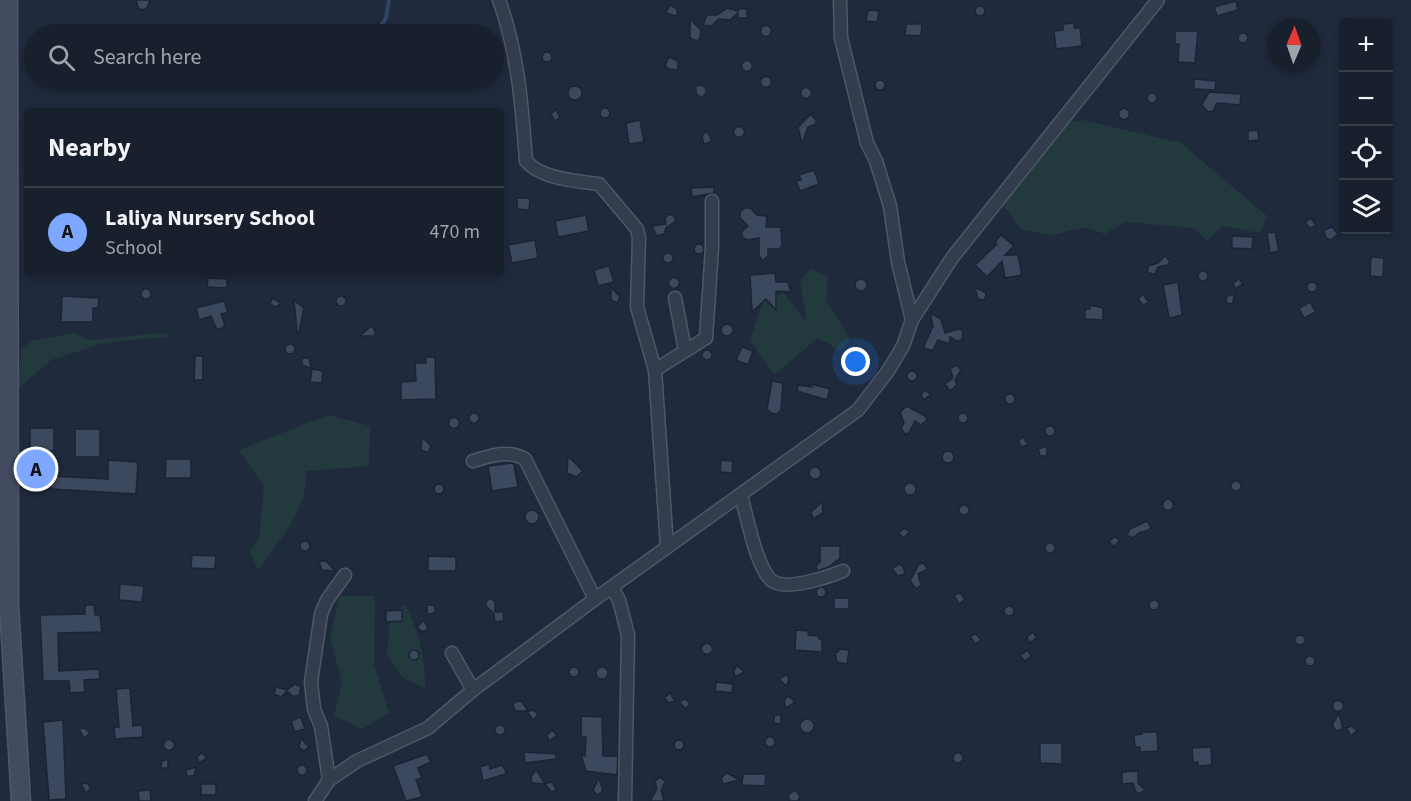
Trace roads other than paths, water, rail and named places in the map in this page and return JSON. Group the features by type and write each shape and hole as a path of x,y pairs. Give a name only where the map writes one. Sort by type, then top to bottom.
{"street":[{"path":"499,0 522,95 526,161 532,168 569,179 599,184 637,229 640,250 637,307 655,370 667,547"},
{"path":"840,0 841,38 867,142 876,161 890,207 898,262 912,320"},
{"path":"315,801 329,780 357,761 428,728 473,690 595,599 858,410 888,371 903,346 912,320 935,283 986,213 1081,99 1158,0"},
{"path":"5,7 4,495 21,801"},
{"path":"655,370 685,350 700,344 706,338 712,248 712,201"},
{"path":"675,298 685,350"},
{"path":"473,461 499,454 514,453 525,459 595,599"},
{"path":"741,496 762,564 770,579 777,583 800,584 843,571"},
{"path":"329,780 321,726 314,709 311,682 321,614 327,600 345,575"},
{"path":"612,588 619,600 628,635 625,801"},
{"path":"452,653 473,690"}],"waterway":[{"path":"382,24 386,18 389,0"}],"place":[{"name":"Laliya Nursery School","path":"36,469"}]}
